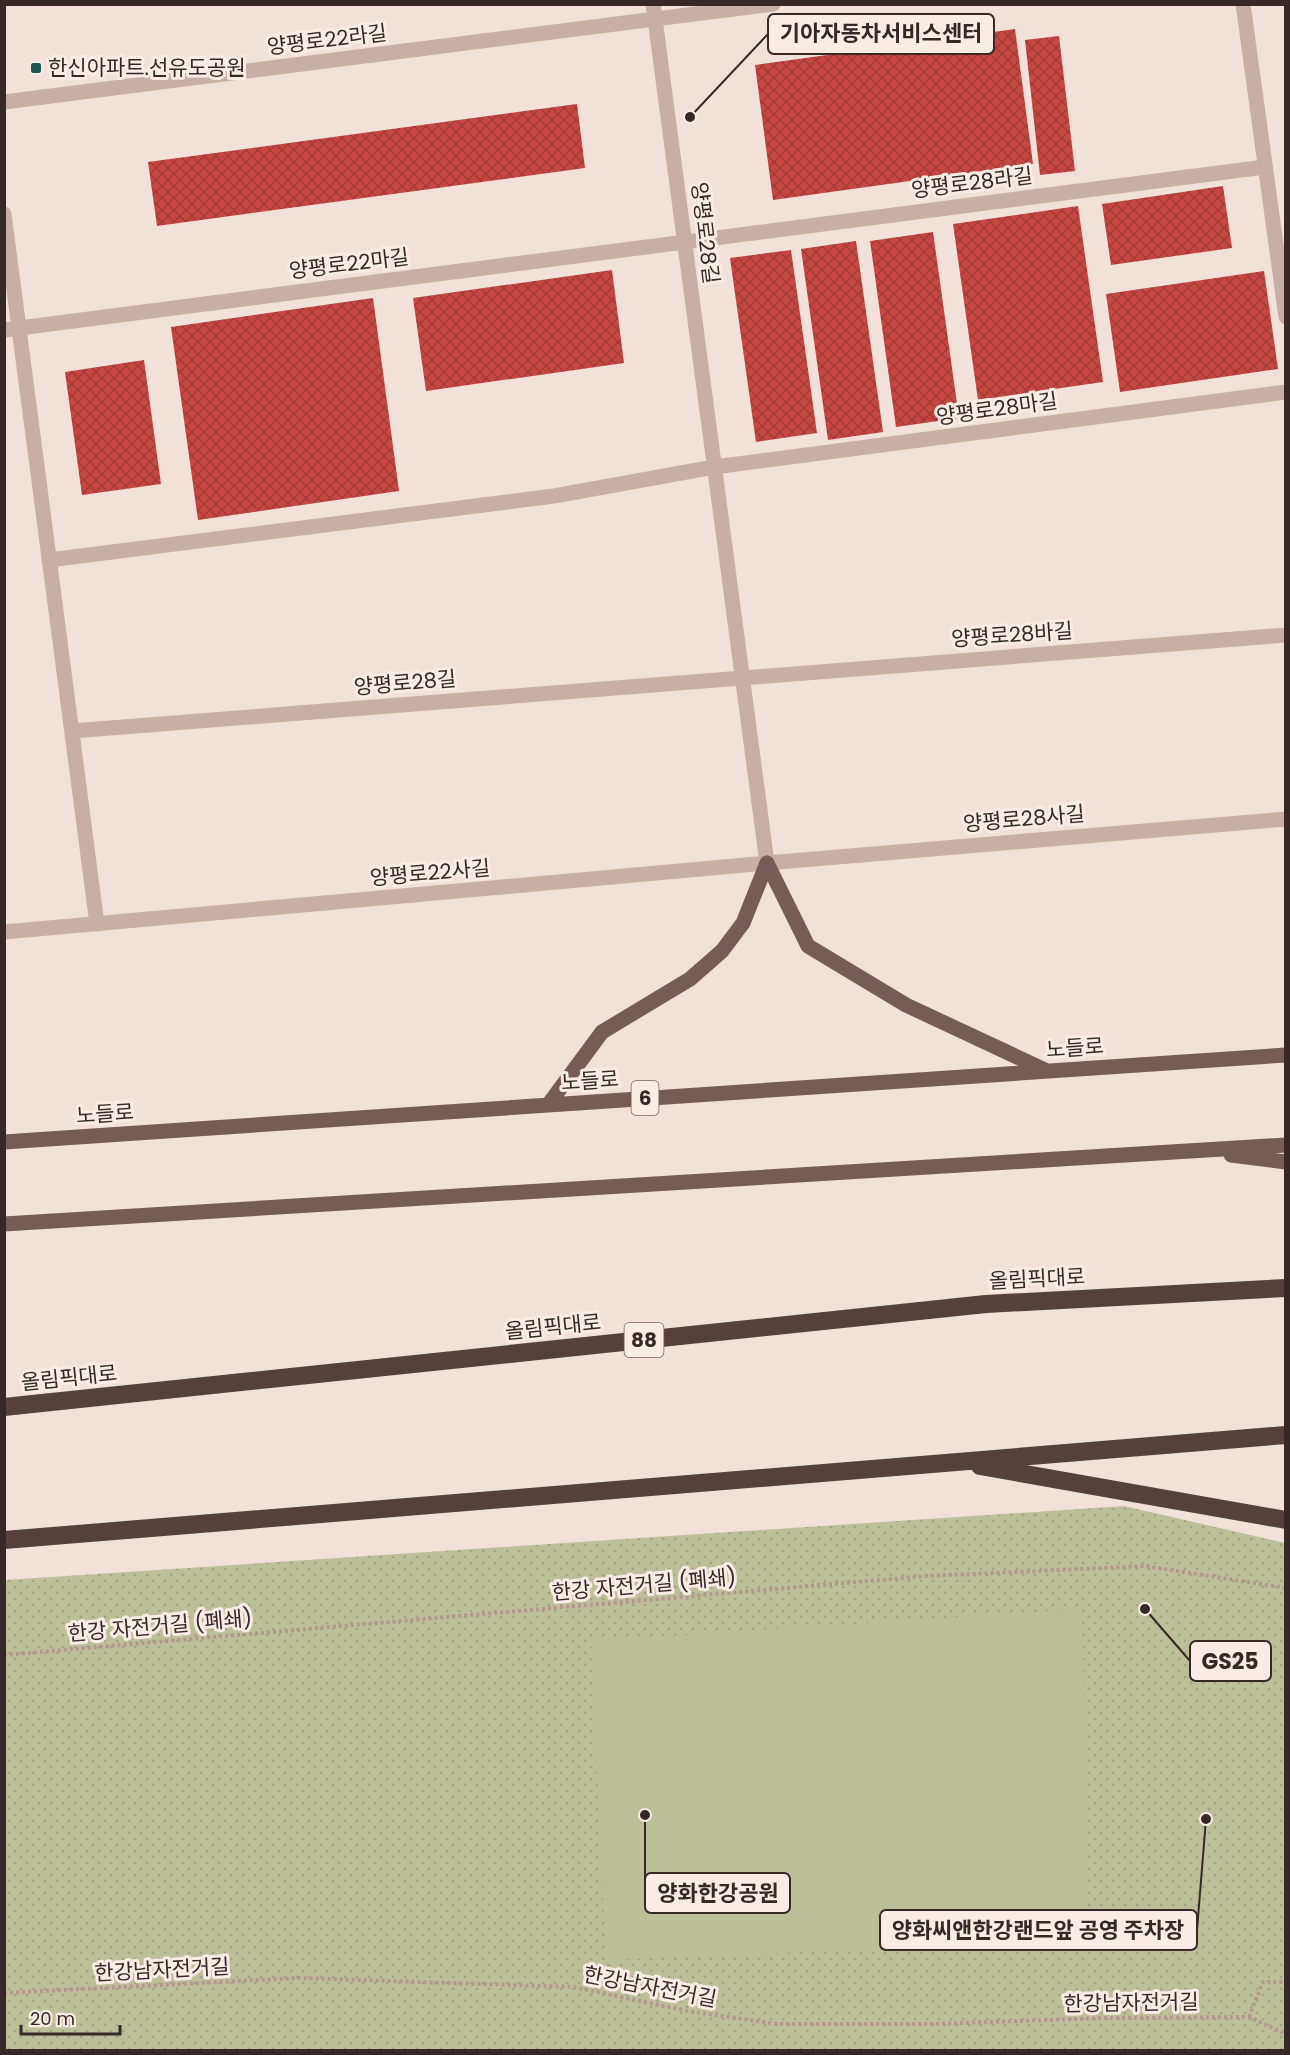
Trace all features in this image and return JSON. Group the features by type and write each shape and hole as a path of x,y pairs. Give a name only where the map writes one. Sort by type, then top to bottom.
{"highway":[{"name":"올림픽대로","path":"4,1407 986,1304 1286,1288"},
{"path":"4,1540 1286,1435"},
{"path":"955,1461 1286,1520"}],"main road":[{"path":"767,863 808,946 906,1005 1048,1071"},
{"path":"548,1105 602,1032 690,979 722,951 743,923 767,863"},
{"name":"노들로","path":"4,1142 1286,1055"},
{"path":"4,1224 1286,1145"},
{"path":"1189,1151 1286,1162"}],"street":[{"name":"양평로22라길","path":"4,102 654,12 773,4"},
{"path":"1243,4 1286,317"},
{"name":"양평로28길","path":"654,12 767,863"},
{"name":"양평로28라길","path":"685,242 1265,167"},
{"path":"4,214 12,329 49,560 97,924"},
{"name":"양평로22마길","path":"12,329 685,242"},
{"name":"양평로28마길","path":"714,467 1286,392"},
{"path":"49,560 555,496 714,467"},
{"name":"양평로28바길","path":"742,677 1286,635"},
{"name":"양평로28길","path":"72,731 742,677"},
{"name":"양평로28사길","path":"767,863 1286,819"},
{"name":"양평로22사길","path":"4,932 767,863"}],"path":[{"name":"한강 자전거길 (폐쇄)","path":"4,1655 926,1576 1146,1566 1286,1588"},
{"name":"한강남자전거길","path":"4,1993 298,1978 573,1987 688,2011 777,2024 930,2024 1106,2018 1249,2017 1286,2034"},
{"path":"1249,2017 1263,1982 1286,1982"}],"green space":[{"path":"1124,1506 1285,1543 1285,2050 5,2050 5,1580"},
{"path":"1082,1609 1088,1941 606,1960 591,1641"}],"building":[{"path":"1015,29 1033,164 773,200 755,65"},
{"path":"1059,36 1075,171 1040,175 1025,40"},
{"path":"577,104 585,168 157,226 148,162"},
{"path":"1223,186 1232,248 1111,265 1102,204"},
{"path":"1078,206 1103,382 978,400 953,224"},
{"path":"933,232 959,418 896,427 870,241"},
{"path":"856,241 883,432 828,440 801,249"},
{"path":"791,250 817,433 756,442 730,258"},
{"path":"612,270 624,363 426,391 413,298"},
{"path":"1264,271 1278,369 1120,392 1106,294"},
{"path":"373,298 399,491 198,520 171,327"},
{"path":"144,360 161,484 82,495 65,372"}],"place":[{"name":"한신아파트.선유도공원","path":"36,68"},
{"name":"기아자동차서비스센터","path":"690,117"},
{"name":"GS25","path":"1145,1609"},
{"name":"양화한강공원","path":"645,1815"},
{"name":"양화씨앤한강랜드앞 공영 주차장","path":"1206,1819"}]}
